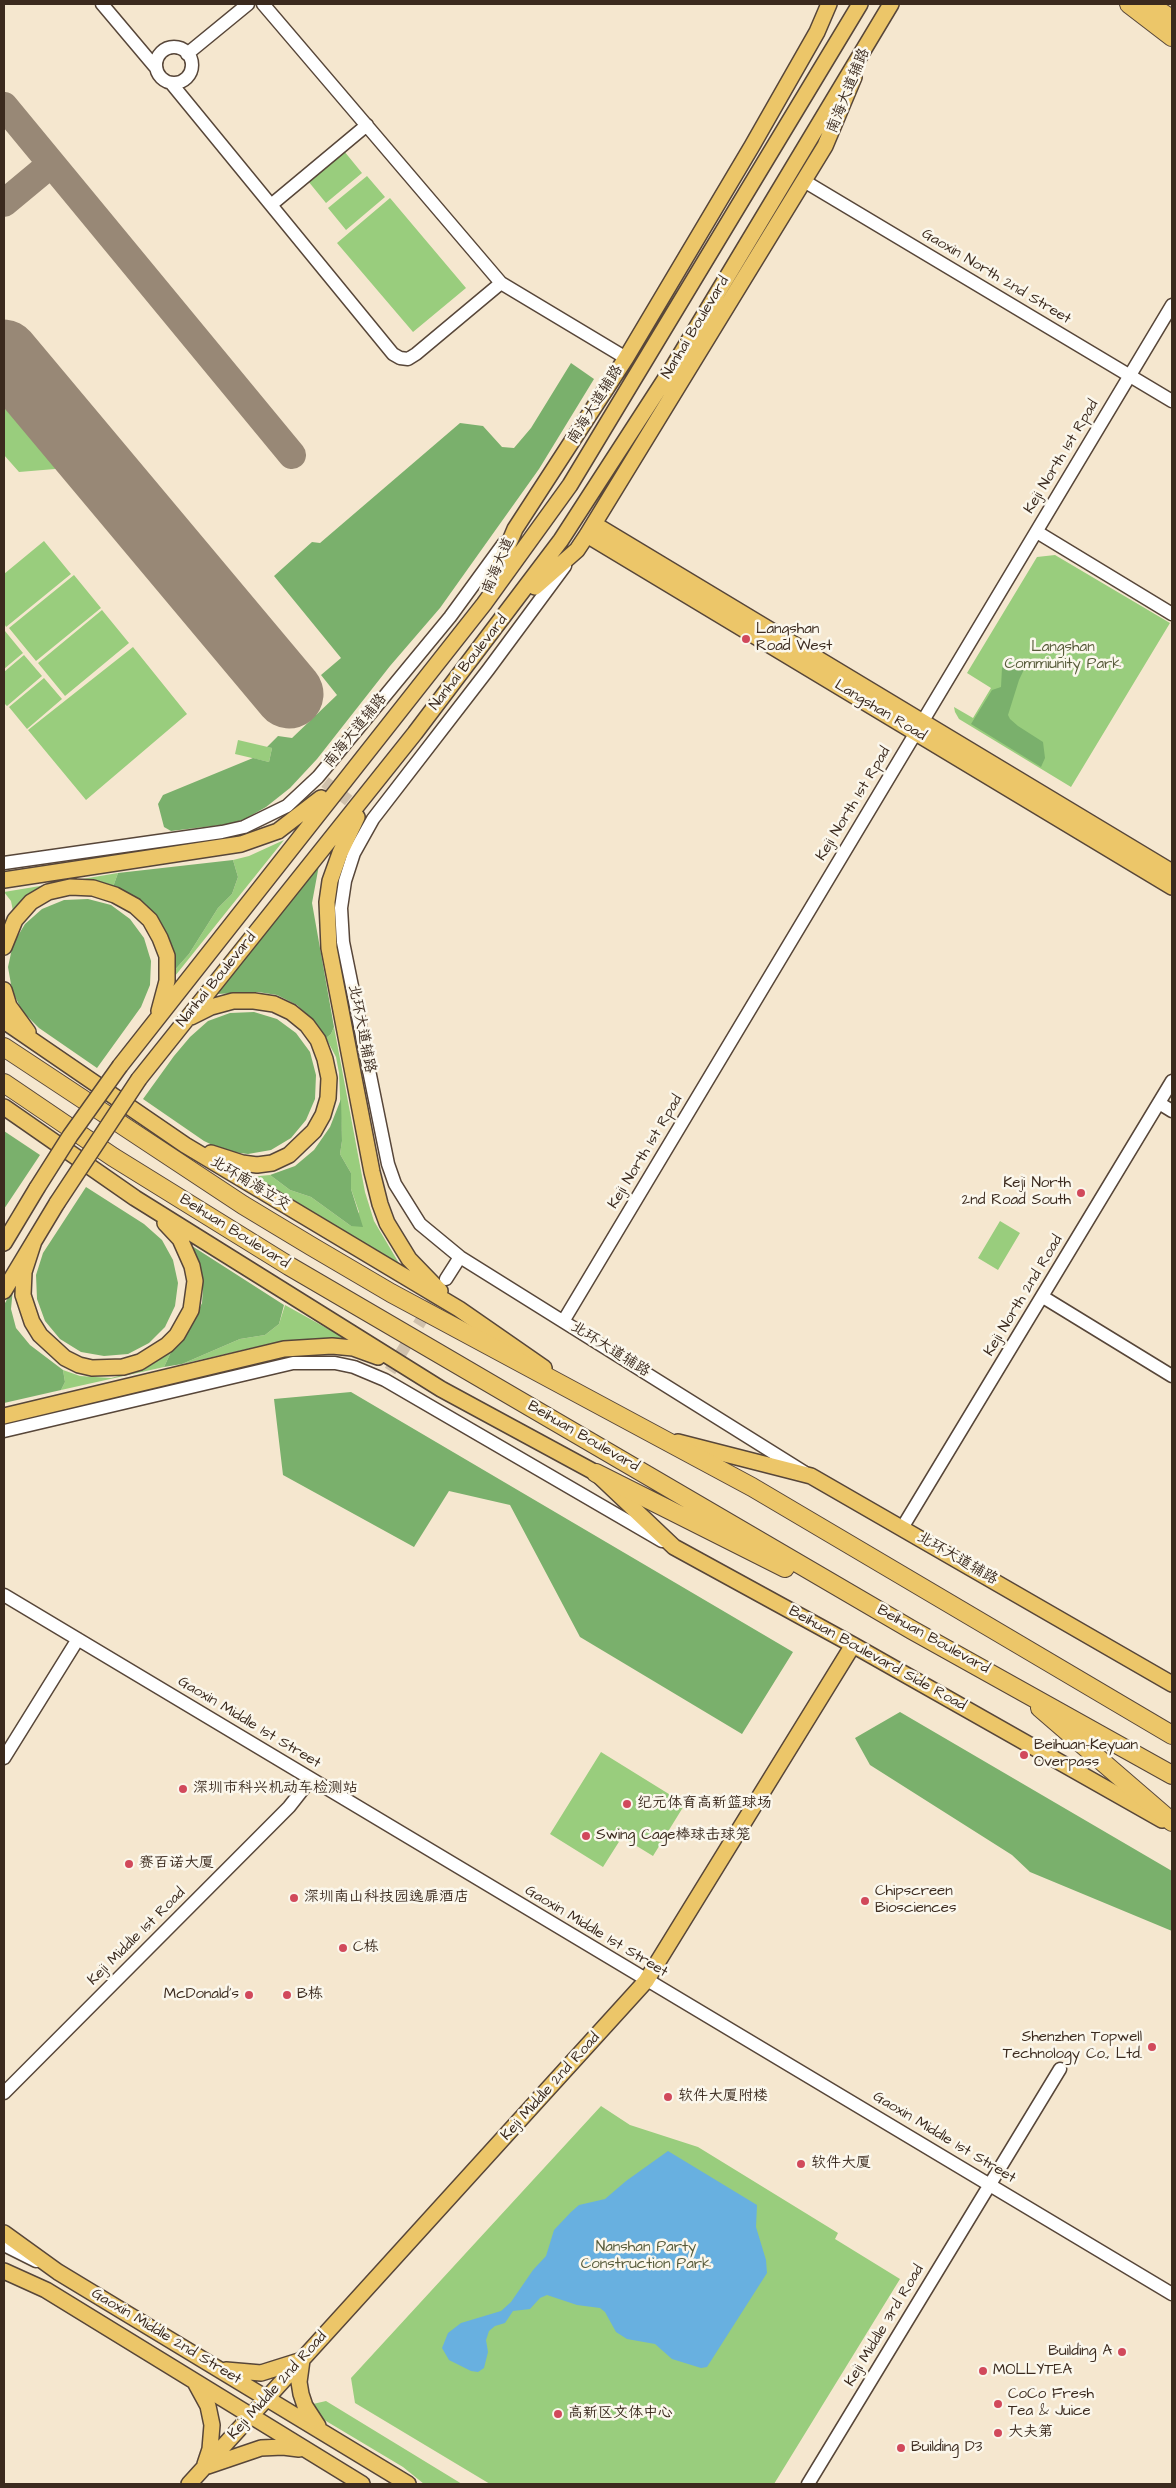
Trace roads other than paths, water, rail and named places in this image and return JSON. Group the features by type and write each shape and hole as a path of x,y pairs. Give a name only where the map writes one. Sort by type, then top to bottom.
{"highway":[{"path":"1129,4 1172,37"},
{"path":"1148,4 1172,19"},
{"name":"Beihuan Boulevard","path":"4,1047 242,1205 311,1246 392,1293 752,1487 1172,1735"},
{"name":"Beihuan Boulevard","path":"4,1083 113,1157 289,1266 912,1630 1172,1774"},
{"path":"596,1473 912,1630"},
{"path":"1005,1680 1172,1824"}],"main road":[{"name":"Nanhai Boulevard","path":"4,1243 70,1136 120,1066 484,604 570,485 860,4"},
{"name":"Nanhai Boulevard","path":"4,1291 57,1203 139,1079 397,756 512,608 600,483 673,368 890,4"},
{"path":"822,67 827,10"},
{"name":"南海大道辅路","path":"515,529 626,358 730,184 827,10"},
{"name":"南海大道辅路","path":"577,550 662,415 831,134 874,30"},
{"path":"730,184 789,123"},
{"path":"662,415 673,368"},
{"name":"南海大道","path":"484,604 515,529"},
{"name":"Langshan Road","path":"590,529 919,727 1172,872"},
{"path":"512,608 577,550"},
{"name":"Langshan Road","path":"919,727 1172,887"},
{"path":"4,880 241,844 261,838 278,831 307,810 368,750"},
{"path":"397,756 357,816 340,852 330,881 326,926 372,1172 380,1204 387,1223 409,1259 459,1309 577,1392"},
{"path":"4,947 15,920 31,902 48,892 70,887 92,888 115,895 135,906 150,920 167,956 167,981 154,1022"},
{"path":"4,990 9,1006 21,1024 46,1051"},
{"path":"180,1026 195,1014 233,1001 254,1001 274,1004 291,1012 307,1025 318,1040 329,1078 328,1098 323,1115 314,1131 289,1155 272,1163 257,1165 242,1163 185,1144"},
{"path":"4,1021 46,1051"},
{"name":"北环南海立交","path":"46,1051 185,1144 459,1309"},
{"path":"4,1107 157,1214 180,1239 187,1252 195,1281 191,1310 185,1324 167,1346 140,1362 108,1369 86,1366 65,1358 40,1335 32,1322 23,1295 24,1272 34,1241"},
{"path":"4,1113 32,1126"},
{"path":"135,1198 441,1389"},
{"path":"4,1228 20,1215"},
{"path":"4,1416 177,1373 284,1349 309,1346 353,1348 366,1352 441,1389 596,1473"},
{"path":"655,1436 811,1476"},
{"name":"Beihuan Boulevard Side Road","path":"596,1473 674,1547 1172,1824"},
{"name":"北环大道辅路","path":"811,1476 1172,1684"},
{"name":"Keji Middle 2nd Road","path":"189,2484 646,1980 853,1645"},
{"name":"Gaoxin Middle 2nd Street","path":"4,2233 58,2272 408,2484"},
{"name":"Gaoxin Middle 2nd Street","path":"4,2271 46,2290 362,2484"},
{"path":"204,2468 210,2449 212,2424 204,2395 195,2382 214,2366 236,2372 261,2373 302,2360 301,2394 309,2412 322,2431"},
{"path":"204,2468 262,2448 283,2447 310,2453"}],"street":[{"path":"102,4 156,68 161,78 171,83 393,354 400,358 408,358 416,354 501,283"},
{"path":"187,54 248,4"},
{"path":"263,4 501,283 626,358"},
{"path":"156,68 158,57 166,49 177,48 187,54 191,63 189,74 181,81 171,83"},
{"path":"271,205 367,125"},
{"name":"Gaoxin North 2nd Street","path":"804,181 1172,401"},
{"name":"Keji North 1st Rpad","path":"564,1320 1172,305"},
{"name":"南海大道辅路","path":"4,863 244,827 288,806 322,780 450,617 515,529"},
{"path":"1037,532 1172,614"},
{"name":"北环大道辅路","path":"577,550 488,670 369,816 345,881 341,908 343,942 388,1164 395,1184 420,1224 460,1257 564,1320 811,1476"},
{"name":"Keji North 2nd Road","path":"902,1528 1043,1298 1172,1081"},
{"path":"1159,1103 1172,1111"},
{"path":"446,1278 460,1257"},
{"path":"1043,1298 1172,1376"},
{"path":"4,1431 293,1363 335,1363 388,1375 674,1547"},
{"name":"Gaoxin Middle 1st Street","path":"4,1595 1172,2294"},
{"path":"4,1758 78,1639"},
{"name":"Keji Middle 1st Road","path":"4,2094 289,1807 311,1779"},
{"name":"Keji Middle 3rd Road","path":"808,2484 1060,2069"},
{"path":"4,2245 58,2272"},
{"path":"4,2264 46,2290"}],"water":[{"path":"668,2151 757,2205 756,2227 766,2260 767,2273 707,2367 701,2368 672,2359 655,2344 627,2339 616,2332 605,2312 600,2308 577,2305 547,2295 540,2298 530,2309 513,2311 505,2323 495,2326 489,2331 486,2340 488,2352 484,2368 478,2372 471,2371 449,2360 442,2348 448,2333 461,2323 501,2311 511,2302 533,2270 546,2256 554,2230 571,2212 579,2205 605,2199 626,2181"}],"tunnel":[{"path":"325,782 366,814"},
{"path":"390,1371 441,1288"}],"place":[{"name":"Langshan Road West","path":"746,639"},
{"name":"Keji North 2nd Road South","path":"1081,1193"},
{"name":"Beihuan-Keyuan Overpass","path":"1024,1755"},
{"name":"深圳市科兴机动车检测站","path":"183,1789"},
{"name":"纪元体育高新篮球场","path":"627,1804"},
{"name":"Swing Cage棒球击球笼","path":"586,1836"},
{"name":"赛百诺大厦","path":"129,1864"},
{"name":"深圳南山科技园逸扉酒店","path":"294,1898"},
{"name":"Chipscreen Biosciences","path":"865,1901"},
{"name":"C栋","path":"343,1948"},
{"name":"McDonald's","path":"249,1995"},
{"name":"B栋","path":"287,1995"},
{"name":"Shenzhen Topwell Technology Co., Ltd.","path":"1152,2047"},
{"name":"软件大厦附楼","path":"668,2097"},
{"name":"软件大厦","path":"801,2164"},
{"name":"Building A","path":"1122,2352"},
{"name":"MOLLYTEA","path":"983,2371"},
{"name":"CoCo Fresh Tea & Juice","path":"998,2404"},
{"name":"高新区文体中心","path":"558,2414"},
{"name":"大夫第","path":"998,2433"},
{"name":"Building D3","path":"901,2448"}],"park label":[{"name":"Langshan Commiunity Park","path":"1063,656"},
{"name":"Nanshan Party Construction Park","path":"646,2256"}]}
